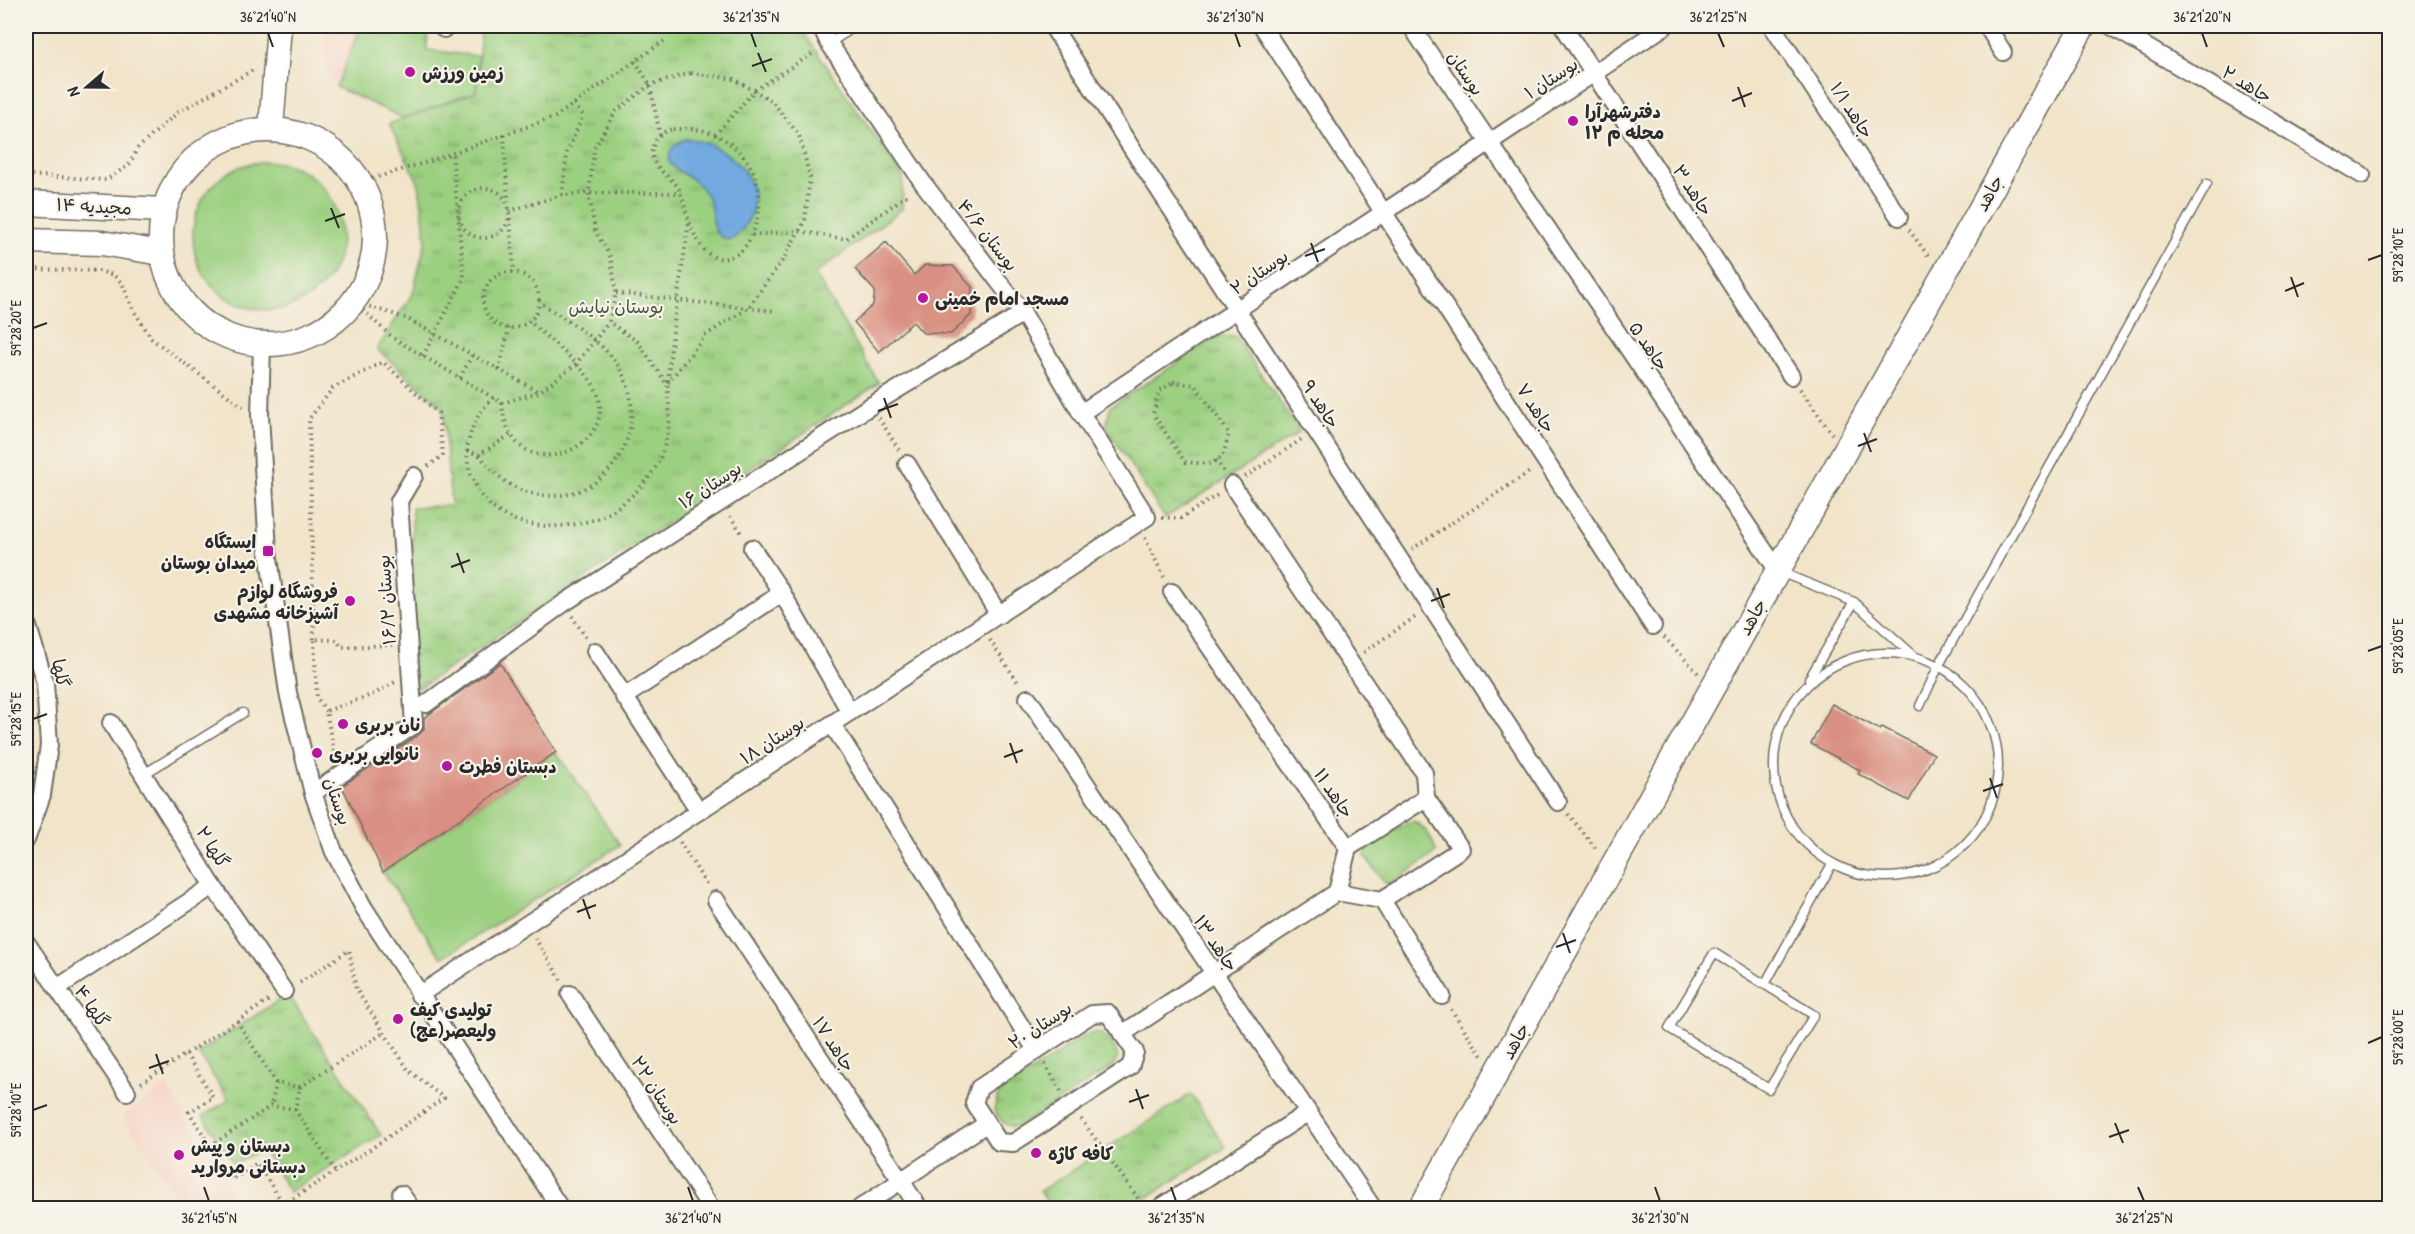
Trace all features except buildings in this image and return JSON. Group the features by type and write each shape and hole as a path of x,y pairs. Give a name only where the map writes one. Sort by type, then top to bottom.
{"main road":[{"path":"271,128 279,26"},
{"name":"جاهد","path":"1421,1209 2080,27"},
{"path":"271,128 294,132 332,149 361,182 375,221 373,264 354,302 323,330 284,344 262,345 242,342 203,323 175,292 161,253 163,210 182,171 213,143 252,129 271,128"},
{"name":"مجیدیه ۱۴","path":"26,203 163,210"},
{"path":"26,241 102,243 161,253"}],"street":[{"name":"بوستان ۴/۶","path":"820,26 829,43 923,183 1023,313 1142,521"},
{"name":"جاهد ۹","path":"1052,26 1558,802"},
{"name":"جاهد ۷","path":"1262,26 1385,211 1653,626"},
{"name":"بوستان","path":"1411,26 1488,143"},
{"name":"جاهد ۳","path":"1563,26 1791,376"},
{"name":"بوستان ۱","path":"1488,143 1665,26"},
{"name":"جاهد ۱/۱","path":"1772,26 1899,217"},
{"path":"1987,26 2003,52"},
{"name":"جاهد ۲","path":"2111,26 2362,176"},
{"name":"بوستان ۲","path":"1081,413 1488,143"},
{"name":"جاهد ۵","path":"1488,143 1778,571"},
{"name":"بوستان ۱۶","path":"426,704 564,603 872,405 1023,313"},
{"name":"بوستان","path":"262,345 260,415 268,551 288,693 313,793 334,852 364,908 560,1209"},
{"path":"907,464 999,615"},
{"name":"بوستان ۱۶/۲","path":"338,776 414,725 399,501 414,476"},
{"path":"1232,485 1424,774 1426,798 1461,849 1382,900 1337,892"},
{"name":"بوستان ۱۸","path":"419,995 1142,521"},
{"path":"752,548 782,593 850,712"},
{"name":"جاهد ۱۱","path":"1172,592 1348,848"},
{"path":"624,697 782,593"},
{"name":"گلها","path":"26,620 45,683 49,745 42,795 26,840"},
{"path":"595,651 699,811"},
{"name":"جاهد ۱۳","path":"1028,698 1373,1209"},
{"name":"گلها ۲","path":"111,723 213,886 284,991"},
{"path":"832,724 1036,1050"},
{"path":"313,793 338,776"},
{"path":"1122,1034 1337,892 1348,848 1426,798"},
{"path":"57,988 213,886"},
{"name":"جاهد ۱۷","path":"716,900 920,1209"},
{"path":"1382,900 1442,996"},
{"name":"گلها ۴","path":"26,942 127,1092"},
{"name":"بوستان ۲۲","path":"570,994 711,1209"},
{"name":"بوستان ۲۰","path":"1092,1014 1108,1014 1122,1034 1135,1053 1130,1067 1013,1143 999,1142 974,1103 979,1088 1092,1014"},
{"path":"1160,1209 1308,1113"},
{"path":"860,1209 986,1124"},
{"path":"401,1194 411,1209"}],"lane":[{"path":"829,43 856,26"},
{"path":"1920,706 1939,665 2207,184"},
{"path":"1778,571 1854,602 1912,655"},
{"path":"1806,684 1824,669 1845,659 1867,653 1890,652 1912,655 1939,665 1961,681 1979,701 1991,726 1998,752 1997,779 1990,806 1978,830 1960,850 1937,865 1911,875 1885,878 1867,875 1832,864 1811,849 1793,829 1781,806 1774,780 1773,754 1779,728 1790,704 1806,684 1854,602"},
{"path":"144,774 243,713"},
{"path":"1765,984 1832,864"},
{"path":"1714,953 1765,984 1814,1015 1769,1089 1669,1028 1714,953"}],"path":[{"path":"361,182 555,117 667,39"},
{"path":"715,135 755,90 829,43"},
{"path":"26,175 106,180 129,165 138,148 178,112 236,81 278,54"},
{"path":"635,61 650,85 660,135"},
{"path":"354,302 393,338 502,403 539,392 575,364 609,322 616,293 610,258 595,231 589,193 594,149 615,112 650,85 691,73 734,79 772,100 799,135 810,177 805,220 784,258 748,308 706,335 668,384"},
{"path":"562,195 567,153 583,115 574,104"},
{"path":"673,129 703,130 723,138 741,152 753,170 760,191 760,202 759,214 752,235 739,252 721,257 704,251 698,243 681,193 654,162 652,148 660,135 673,129"},
{"path":"504,135 514,272"},
{"path":"423,356 465,278 452,153"},
{"path":"752,235 798,231 846,239 923,183"},
{"path":"482,188 491,189 500,194 506,201 509,211 508,221 503,229 487,238 477,237 468,232 459,216 460,206 465,197 472,191 482,188"},
{"path":"509,211 562,195 681,193"},
{"path":"1899,217 1943,276"},
{"path":"494,398 483,407 471,428 467,451 470,475 481,496 499,512 520,522 560,527 599,518 633,496 658,464 669,425 668,384 689,220"},
{"path":"26,269 99,271 113,275 122,283 134,310 152,339 238,405 260,415"},
{"path":"514,272 525,275 533,282 538,291 539,302 536,313 529,321 509,328 498,324 490,317 483,297 487,286 494,278 503,273 514,272"},
{"path":"616,293 774,311"},
{"path":"354,302 406,318 539,392"},
{"path":"467,451 479,455 497,475 520,490 547,495 574,492 598,480 618,462 630,437 633,410 628,383 614,360 594,342 539,302"},
{"path":"502,403 504,421 510,435 522,446 536,454 551,456 567,453 586,440 598,419 599,403 596,388 587,375 529,321"},
{"path":"609,322 638,342 668,384"},
{"path":"499,370 509,328"},
{"path":"460,378 472,355"},
{"path":"338,776 326,711 317,698 309,419 333,388 383,362 438,413 443,455 414,476"},
{"path":"1791,376 1845,451"},
{"path":"1173,382 1195,385 1229,433 1223,456 1210,464 1185,462 1153,414 1159,391 1166,387 1173,382"},
{"path":"872,405 907,464"},
{"path":"479,455 510,435"},
{"path":"1398,559 1547,461"},
{"path":"720,502 752,548"},
{"path":"1142,521 1172,592"},
{"path":"564,603 595,651"},
{"path":"1349,662 1430,607"},
{"path":"1653,626 1712,688"},
{"path":"981,627 1028,698"},
{"path":"314,639 337,640 341,647 408,644"},
{"path":"326,711 374,694 410,672"},
{"path":"1558,802 1611,868"},
{"path":"672,829 716,900"},
{"path":"526,925 570,994"},
{"path":"127,1092 349,950 356,989 409,1071 444,1098 278,1209"},
{"path":"1442,996 1495,1076"},
{"path":"237,1022 276,1083 272,1106"},
{"path":"276,1083 300,1087 385,1032"},
{"path":"1036,1050 1071,1106 1145,1209"},
{"path":"186,1054 213,1097 189,1112 232,1180 257,1163 284,1205"},
{"path":"300,1087 295,1109 335,1172"},
{"path":"210,1146 272,1106 295,1109"}],"shaded area":[{"path":"326,26 361,26 336,87 324,66"},
{"name":"دبستان و پیش دبستانی مروارید","path":"166,1085 233,1194 216,1208 184,1208 122,1116"}],"green space":[{"name":"زمین ورزش","path":"361,26 428,26 427,50 478,56 476,92 403,118 336,87"},
{"name":"بوستان نیایش","path":"481,26 799,26 903,177 902,209 815,274 879,383 413,692 412,507 451,506 443,408 377,349 413,293 426,239 419,184 389,124 476,92"},
{"path":"267,162 295,168 319,184 335,208 341,236 335,264 319,288 295,304 267,310 239,304 215,288 199,264 193,236 199,208 215,184 239,168"},
{"path":"1235,336 1300,432 1165,518 1106,427 1110,407 1216,337"},
{"path":"556,752 620,845 442,958 383,872"},
{"path":"1413,821 1428,834 1436,853 1390,884 1385,883 1365,856 1367,849 1406,823"},
{"path":"288,994 381,1135 289,1192 263,1149 234,1164 203,1116 229,1100 198,1053"},
{"path":"1098,1032 1109,1039 1115,1049 1118,1058 1112,1067 1018,1127 1006,1125 1001,1120 994,1110 998,1094 1086,1035"},
{"path":"1191,1094 1226,1147 1131,1208 1052,1208 1040,1191"}],"water":[{"path":"686,139 717,148 731,157 750,182 754,197 752,212 742,230 732,239 726,240 716,233 711,206 702,188 669,162 673,147"}],"place":[{"name":"زمین ورزش","path":"410,72"},
{"name":"دفترشهرآرا محله م ۱۲","path":"1573,121"},
{"name":"مسجد امام خمینی","path":"923,298"},
{"name":"ایستگاه میدان بوستان","path":"268,551"},
{"name":"فروشگاه لوازم آشپزخانه مشهدی","path":"350,601"},
{"name":"نان بربری","path":"343,724"},
{"name":"نانوایی بربری","path":"317,753"},
{"name":"دبستان فطرت","path":"447,766"},
{"name":"تولیدی کیف ولیعصر(عج)","path":"398,1019"},
{"name":"کافه کاژه","path":"1036,1153"},
{"name":"دبستان و پیش دبستانی مروارید","path":"179,1155"}]}
